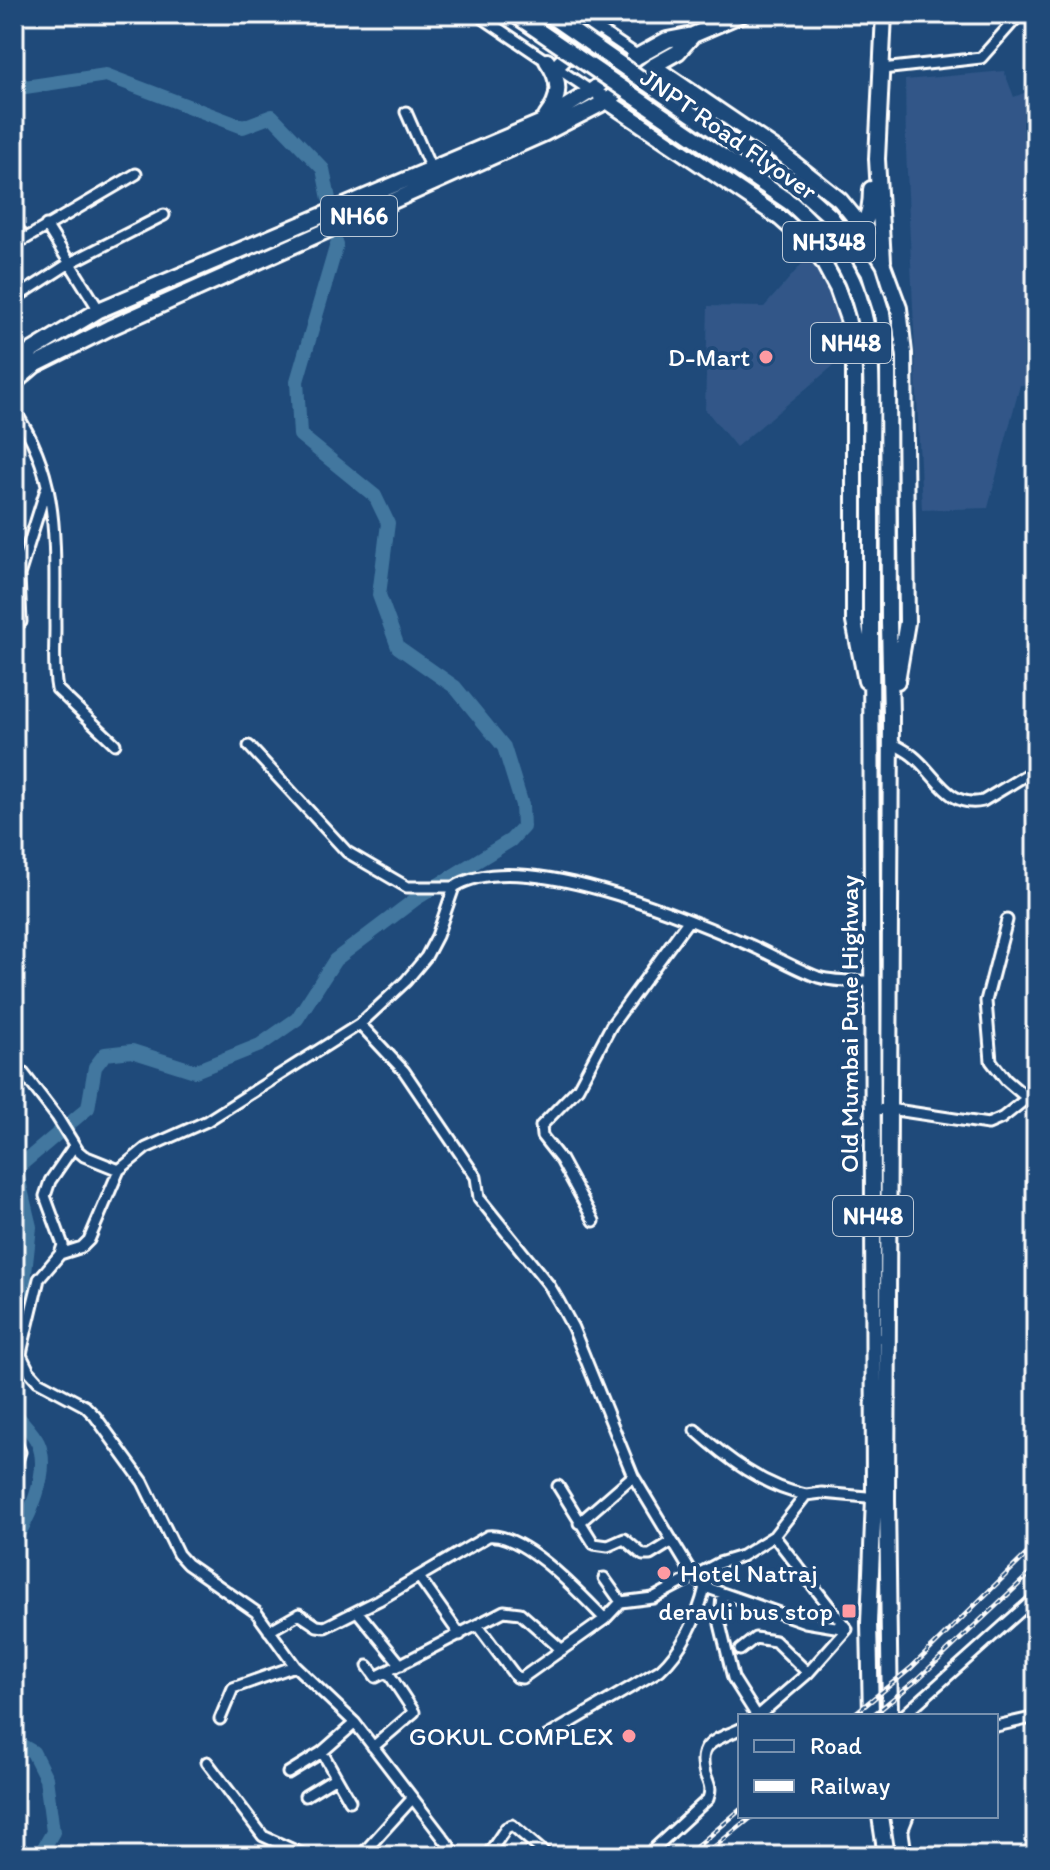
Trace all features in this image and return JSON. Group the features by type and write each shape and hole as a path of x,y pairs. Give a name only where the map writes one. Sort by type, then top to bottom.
{"highway":[{"name":"JNPT Road Flyover","path":"514,14 792,204 818,228 837,253 852,281 865,317 871,362 873,716"},
{"name":"JNPT Road Flyover","path":"548,14 802,191 830,216 869,272 882,313 888,358 891,717"},
{"path":"591,91 638,56 667,40 693,35 742,14"},
{"name":"NH48","path":"884,14 877,159 883,265 899,308 906,401 907,622 891,717"},
{"path":"540,123 554,105 558,92 552,64 595,28"},
{"path":"607,101 653,66 678,52 693,35"},
{"path":"653,66 814,177 840,200 863,228 883,265"},
{"path":"641,124 679,84"},
{"name":"NH48","path":"591,91 780,218 806,241 823,262 837,288 849,322 854,366 854,622 873,716"},
{"name":"NH66","path":"16,378 33,350 99,310 540,123 591,91"},
{"name":"NH66","path":"16,378 35,365 109,328 545,133 607,101"},
{"path":"823,262 863,228 870,213 870,172 877,159"},
{"name":"Old Mumbai Pune Highway","path":"873,716 873,1110 880,1499 888,1616 890,1714"},
{"name":"Old Mumbai Pune Highway","path":"871,1714 869,1615 880,1499 889,1109 891,717"},
{"path":"869,1615 888,1616"},
{"path":"880,1818 886,1856"},
{"path":"898,1818 904,1856"}],"street":[{"path":"477,14 591,91"},
{"path":"576,14 638,56"},
{"path":"882,69 981,58 1020,14"},
{"path":"406,112 431,169"},
{"path":"14,224 25,239 136,174"},
{"path":"14,299 70,263 164,215"},
{"path":"46,225 99,310"},
{"path":"14,410 37,450 48,481 54,529 57,689 115,744"},
{"path":"21,622 19,575 48,481"},
{"path":"891,742 913,756 941,789 958,799 974,803 983,801 1035,771"},
{"path":"249,746 347,852 407,887 451,887 495,874 562,880 688,921 819,977 873,981"},
{"path":"60,1254 82,1247 89,1240 119,1170 146,1148 207,1121 360,1024 406,981 426,957 437,936 451,887"},
{"path":"1007,920 986,1001 991,1061 1006,1080 1027,1098"},
{"path":"594,1221 561,1160 542,1136 541,1126 578,1088 611,1026 688,921"},
{"path":"360,1024 404,1071 476,1177 479,1198 549,1285 573,1328 633,1476 694,1577 705,1587 805,1622 847,1629"},
{"path":"14,1061 57,1117 72,1144 84,1156 119,1170"},
{"path":"873,1110 889,1109 988,1124 1002,1118 1036,1091"},
{"path":"21,1355 39,1279 60,1254 62,1241 45,1196 50,1181 72,1144"},
{"path":"14,1346 38,1381 85,1406 95,1416 143,1482 178,1554 219,1588 250,1607 295,1666 355,1723 457,1856"},
{"path":"695,1430 747,1471 794,1493 880,1499"},
{"path":"14,1438 20,1452 14,1470"},
{"path":"579,1523 633,1476"},
{"path":"558,1486 594,1544 608,1546 624,1539 643,1555 650,1555 671,1542"},
{"path":"478,1626 518,1678 605,1619 621,1602 653,1598 719,1563 742,1556 774,1536 806,1495"},
{"path":"269,1631 296,1615 302,1615 321,1628 419,1577 488,1536 498,1535 554,1568 605,1619"},
{"path":"774,1536 847,1629"},
{"path":"419,1577 460,1635"},
{"path":"604,1578 621,1602"},
{"path":"546,1737 660,1670 672,1659 700,1607 705,1587"},
{"path":"722,1593 720,1624 733,1678 757,1714"},
{"path":"905,1714 1036,1597"},
{"path":"368,1666 376,1677 504,1611 512,1610 520,1613 562,1650"},
{"path":"357,1611 401,1665"},
{"path":"760,1714 808,1673 847,1629"},
{"path":"740,1650 755,1638 775,1641 808,1673"},
{"path":"220,1719 233,1688 295,1666"},
{"path":"373,1747 414,1712 387,1671"},
{"path":"998,1726 1036,1717"},
{"path":"288,1773 322,1752 355,1723"},
{"path":"646,1856 708,1799 711,1791 702,1758 704,1750 708,1744 738,1730"},
{"path":"322,1752 350,1801"},
{"path":"207,1762 263,1836 307,1856"},
{"path":"305,1796 336,1777"},
{"path":"358,1856 412,1799"},
{"path":"901,1834 908,1818"},
{"path":"487,1856 506,1828 512,1825 548,1856"}],"shaded area":[{"path":"1004,71 1014,97 1036,88 1036,387 1020,385 988,508 922,510 905,80"},
{"path":"808,257 836,305 844,357 736,447 705,409 708,306 764,307"}],"waterway":[{"path":"14,77 25,87 106,75 243,127 272,116 323,169 329,199"},
{"path":"14,113 25,87"},
{"path":"14,1306 22,1300 30,1227 16,1169 88,1108 95,1067 105,1054 132,1051 195,1071 260,1045 297,1019 335,960 417,898 511,840 523,827 522,805 504,747 455,687 398,647 379,595 388,523 375,496 300,435 297,381 337,244"},
{"path":"14,1412 38,1443 42,1467 32,1507 14,1541"},
{"path":"14,1741 33,1752 46,1778 53,1832 39,1856"}],"railway":[{"path":"854,1714 911,1668 1036,1545"},
{"path":"874,1714 919,1678 1036,1568"},
{"path":"686,1856 738,1812"},
{"path":"703,1856 750,1818"}],"place":[{"name":"D-Mart","path":"766,357"},
{"name":"Hotel Natraj","path":"664,1573"},
{"name":"deravli bus stop","path":"849,1611"},
{"name":"GOKUL COMPLEX","path":"629,1736"}]}
